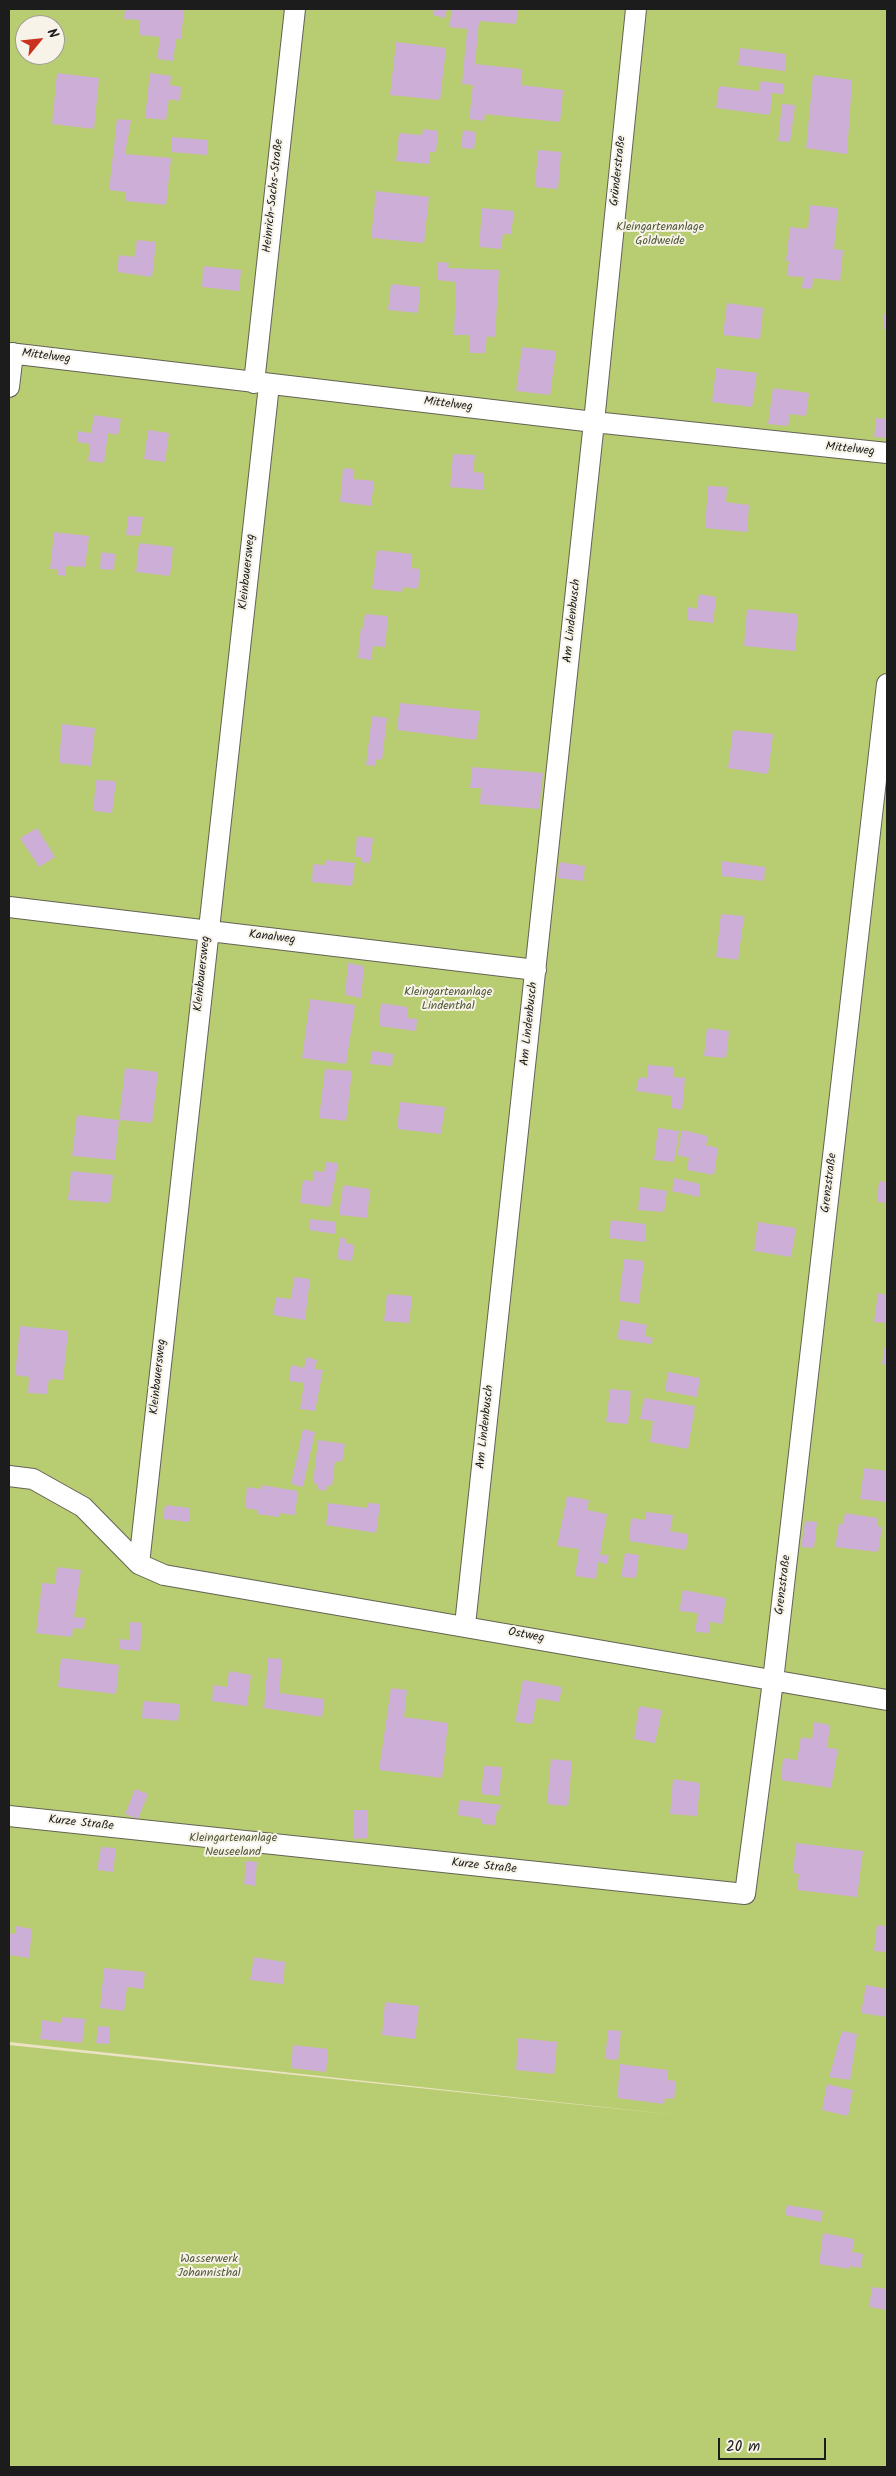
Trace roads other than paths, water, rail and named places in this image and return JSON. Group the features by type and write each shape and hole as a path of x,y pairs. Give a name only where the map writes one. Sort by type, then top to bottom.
{"lane":[{"name":"Heinrich-Sachs-Straße","path":"261,384 295,9"},
{"name":"Gründerstraße","path":"594,422 636,9"},
{"name":"Mittelweg","path":"11,353 261,384 887,454"},
{"path":"9,388 11,353"},
{"name":"Kleinbauersweg","path":"139,1564 208,930 261,384"},
{"name":"Am Lindenbusch","path":"465,1625 594,422"},
{"name":"Grenzstraße","path":"774,1681 887,684"},
{"name":"Kanalweg","path":"9,907 536,970"},
{"path":"9,1476 33,1479 83,1507 139,1564"},
{"name":"Ostweg","path":"139,1564 164,1575 465,1625 887,1700"},
{"name":"Kurze Straße","path":"9,1816 745,1894 774,1681"}],"park label":[{"name":"Kleingartenanlage Goldweide","path":"660,235"},
{"name":"Kleingartenanlage Lindenthal","path":"448,1000"},
{"name":"Kleingartenanlage Neuseeland","path":"233,1846"},
{"name":"Wasserwerk Johannisthal","path":"209,2267"}]}
